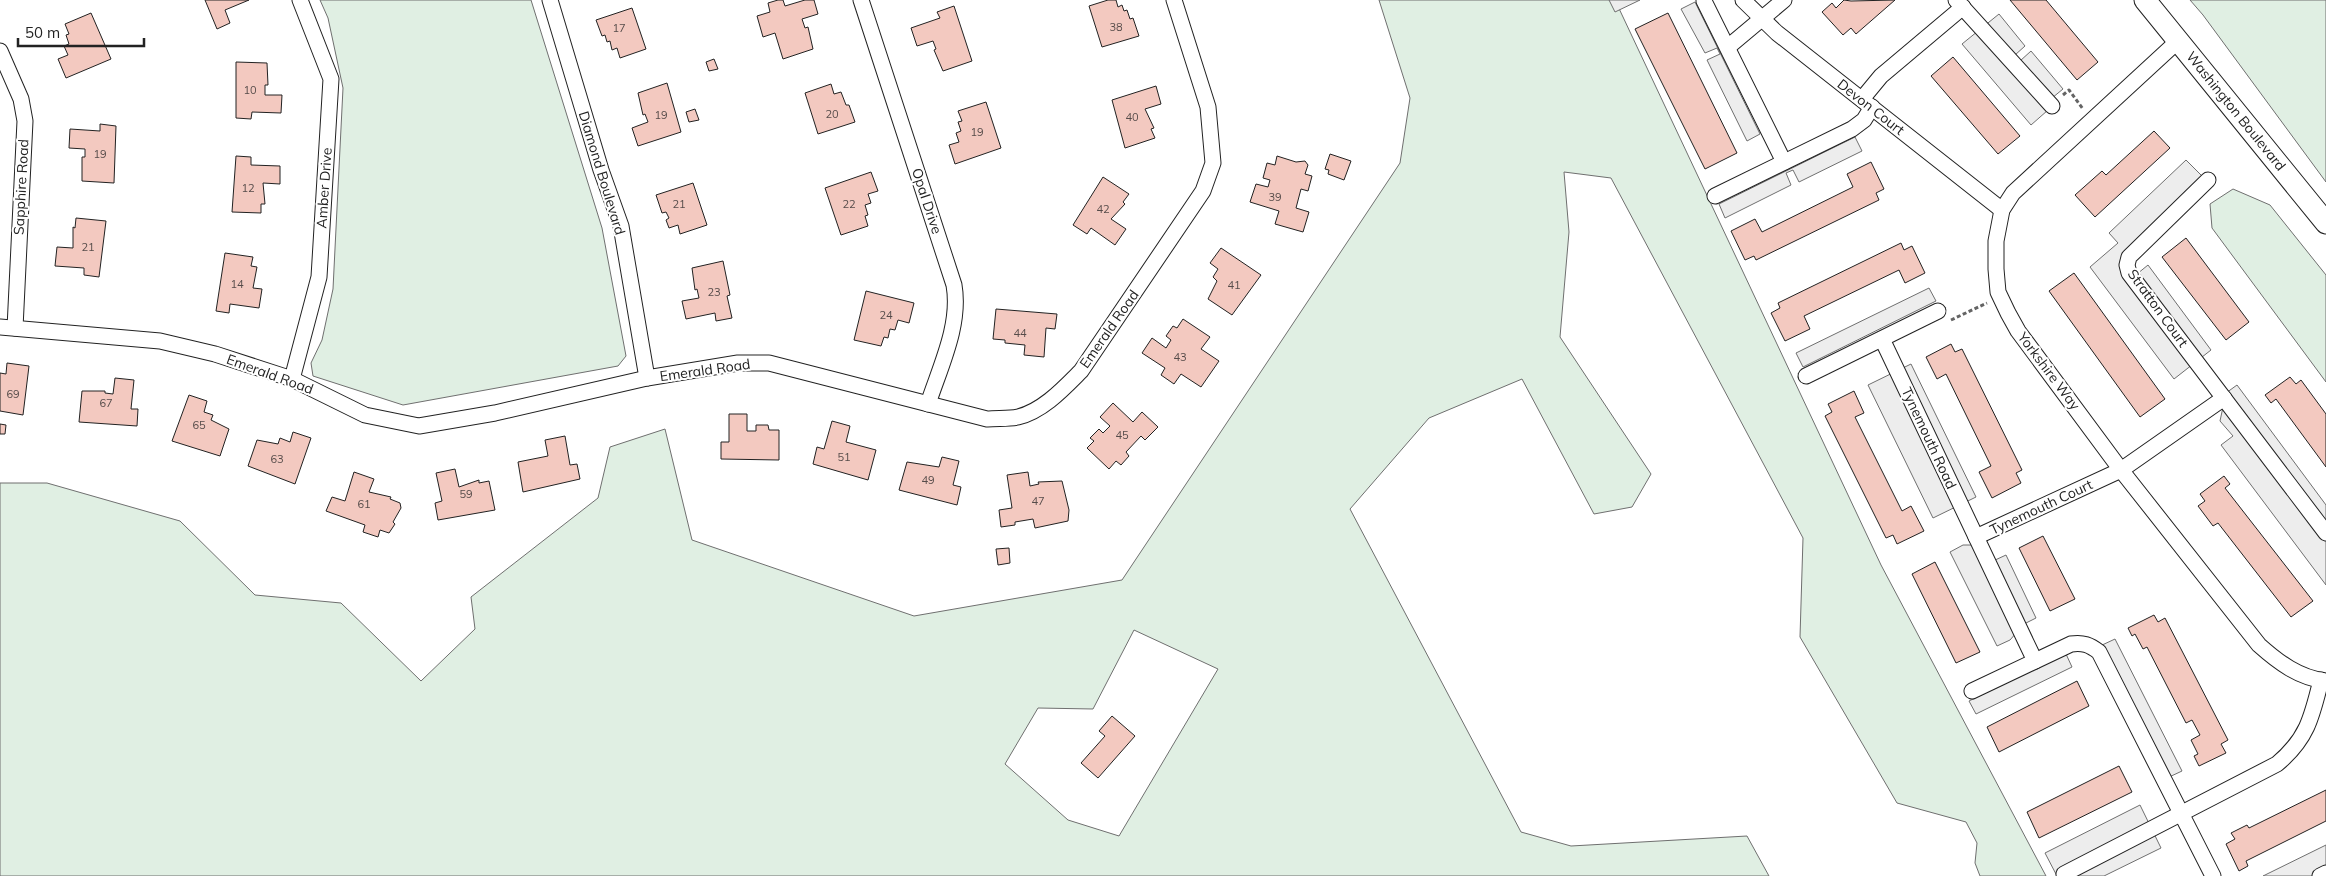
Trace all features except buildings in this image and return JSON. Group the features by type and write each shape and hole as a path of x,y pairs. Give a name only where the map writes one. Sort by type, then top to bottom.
{"street":[{"name":"Amber Drive","path":"292,379 319,276 331,79 300,0"},
{"name":"Diamond Boulevard","path":"550,0 601,170 621,226 647,378"},
{"name":"Opal Drive","path":"861,0 954,286 957,303 953,327 928,404"},
{"name":"Emerald Road","path":"7,327 160,341 214,354 292,379 365,415 419,426 495,413 647,378 738,363 769,363 987,419 1019,417 1041,406 1062,390 1081,370 1201,196 1213,163 1208,106 1174,0"},
{"name":"Devon Court","path":"1743,0 1762,19 2002,210"},
{"path":"1728,47 1784,0"},
{"name":"Washington Boulevard","path":"2145,0 2326,223"},
{"path":"1704,1 1784,162"},
{"path":"1715,196 1852,129 1864,120 1867,103 1881,76 1959,4 2052,106"},
{"name":"Yorkshire Way","path":"2178,40 2014,193 2002,210 1996,241 1998,292 2018,331 2121,470 2259,645 2276,661 2290,669 2323,681"},
{"name":"Sapphire Road","path":"0,52 21,99 25,121 7,327"},
{"name":"Stratton Court","path":"2208,180 2129,257 2127,265 2129,273 2326,532"},
{"path":"1806,376 1938,312"},
{"name":"Tynemouth Road","path":"1882,339 1976,537"},
{"path":"2121,470 2224,398"},
{"name":"Tynemouth Court","path":"2035,661 1976,537 2121,470"},
{"path":"1972,691 2071,644 2081,643 2091,646 2099,652 2213,876"},
{"path":"2064,874 2277,764 2292,751 2304,736 2323,681"},
{"path":"2320,876 2326,873"}],"path":[{"path":"2052,106 2069,90 2084,109"},
{"path":"1938,312 1947,322 1987,303"}],"green space":[{"path":"320,0 531,0 602,228 626,356 618,366 403,405 313,376 311,363 322,340 333,289 343,88 328,18"},
{"path":"1379,0 1615,0 1881,565 2046,876 1980,876 1975,863 1977,843 1966,822 1897,803 1800,637 1803,538 1611,178 1564,172 1569,232 1560,337 1651,474 1632,507 1594,514 1522,379 1429,418 1350,509 1521,832 1571,846 1747,836 1769,876 0,876 0,483 47,483 180,521 255,595 341,603 421,681 475,629 471,597 598,498 610,447 665,429 692,540 914,616 1122,580 1400,163 1410,98","holes":["1134,630 1218,669 1119,836 1068,820 1005,764 1038,708 1093,709"]},
{"path":"2190,0 2326,0 2326,182 2203,15"},
{"path":"2233,189 2270,205 2326,275 2326,382 2212,228 2210,204"}],"shaded area":[{"path":"1609,0 1640,0 1615,12"},
{"path":"1695,2 1760,134 1747,141 1707,60 1720,54 1717,48 1705,53 1681,9"},
{"path":"1999,14 2025,46 2015,55 2020,61 2031,51 2063,89 2052,98 2056,103 2031,125 1962,44"},
{"path":"1855,137 1862,151 1799,182 1793,170 1786,173 1791,185 1725,218 1719,204"},
{"path":"2186,160 2210,184 2132,264 2137,274 2148,265 2211,350 2174,379 2090,267 2118,243 2109,233"},
{"path":"1929,288 1936,301 1803,367 1796,353"},
{"path":"1911,364 1976,497 1933,518 1868,385"},
{"path":"2237,385 2326,505 2326,585 2221,445 2233,436 2220,421 2226,393"},
{"path":"1963,545 1986,545 1993,561 2006,555 2036,618 2024,624 2010,640 1997,646 1950,552"},
{"path":"2115,639 2182,771 2167,778 2100,646"},
{"path":"2066,654 2072,667 1976,714 1969,701"},
{"path":"2140,805 2161,848 2104,876 2057,876 2045,853"},
{"path":"2326,845 2326,876 2263,876"}]}
